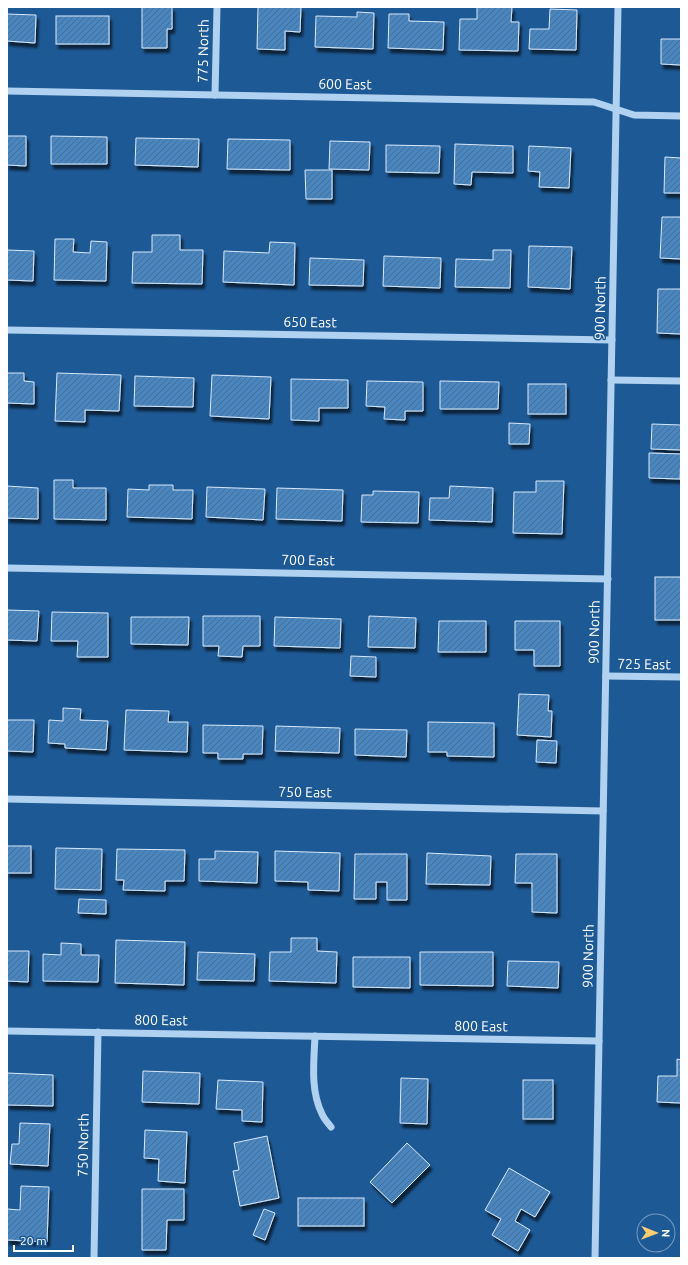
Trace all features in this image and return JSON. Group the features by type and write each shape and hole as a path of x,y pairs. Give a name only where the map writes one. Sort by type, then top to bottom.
{"street":[{"name":"775 North","path":"215,95 217,7"},
{"name":"900 North","path":"595,1258 618,7"},
{"name":"600 East","path":"7,91 594,102 634,115 681,116"},
{"name":"650 East","path":"7,330 612,340"},
{"path":"611,380 681,381"},
{"name":"700 East","path":"7,568 608,579"},
{"name":"725 East","path":"606,676 681,677"},
{"name":"750 East","path":"7,799 603,811"},
{"name":"800 East","path":"7,1031 599,1041"},
{"name":"750 North","path":"94,1258 98,1032"},
{"path":"315,1036 314,1082 316,1098 322,1114 331,1127"}],"building":[{"path":"142,7 172,7 172,29 167,29 167,48 142,48"},
{"path":"258,7 301,7 300,32 285,31 285,50 257,49"},
{"path":"477,7 512,7 511,22 519,22 518,51 459,50 460,19 477,19"},
{"path":"550,9 577,10 576,50 529,49 530,29 549,29"},
{"path":"357,12 374,13 373,49 315,47 316,16 357,17"},
{"path":"7,14 36,15 35,43 7,41"},
{"path":"389,14 409,14 409,21 444,22 443,50 388,48"},
{"path":"56,16 109,16 109,44 56,44"},
{"path":"661,39 681,39 681,65 661,64"},
{"path":"7,136 26,136 26,166 7,165"},
{"path":"51,136 107,137 107,164 51,164"},
{"path":"136,138 199,139 198,167 135,165"},
{"path":"228,139 290,140 290,170 227,169"},
{"path":"330,141 370,142 369,170 329,169"},
{"path":"455,144 513,146 513,173 472,172 471,185 454,184"},
{"path":"386,145 440,146 439,173 386,172"},
{"path":"529,146 571,148 569,188 539,187 540,172 528,171"},
{"path":"665,157 681,158 681,193 664,193"},
{"path":"305,170 332,170 332,199 306,199"},
{"path":"662,217 681,217 681,259 660,258"},
{"path":"152,235 180,235 180,250 203,250 202,284 132,283 133,252 152,252"},
{"path":"55,239 74,239 73,252 90,253 91,241 107,242 106,281 54,280"},
{"path":"270,242 295,243 294,285 223,282 224,251 269,253"},
{"path":"529,246 572,247 570,289 528,287"},
{"path":"7,250 34,251 33,281 7,280"},
{"path":"493,250 511,250 510,288 455,287 456,259 493,260"},
{"path":"384,256 441,258 440,288 383,286"},
{"path":"310,258 364,260 363,286 309,285"},
{"path":"658,289 681,289 681,334 657,333"},
{"path":"7,373 24,373 24,381 34,382 34,404 7,403"},
{"path":"57,373 121,375 119,411 85,410 85,422 55,421"},
{"path":"212,375 271,377 269,419 210,416"},
{"path":"135,376 194,378 193,407 134,406"},
{"path":"291,379 348,380 348,408 319,408 319,421 291,420"},
{"path":"367,381 423,382 423,411 405,411 405,420 384,419 385,407 366,406"},
{"path":"440,381 499,382 498,409 440,409"},
{"path":"528,384 566,384 566,414 528,414"},
{"path":"509,423 530,424 529,444 509,444"},
{"path":"652,424 681,425 681,450 651,449"},
{"path":"649,453 681,454 680,479 649,478"},
{"path":"54,480 73,480 73,488 106,488 106,520 54,519"},
{"path":"536,481 564,481 562,534 513,533 514,492 536,492"},
{"path":"149,485 173,485 173,490 193,490 192,519 127,517 128,489 149,490"},
{"path":"7,486 38,488 38,519 7,518"},
{"path":"450,486 493,488 492,522 429,520 430,498 449,498"},
{"path":"207,487 265,489 263,520 206,517"},
{"path":"277,488 343,490 342,521 276,519"},
{"path":"373,491 419,492 418,523 361,522 362,495 373,495"},
{"path":"655,577 681,577 681,620 655,620"},
{"path":"7,610 39,611 37,641 7,640"},
{"path":"52,612 108,613 108,657 77,657 78,641 51,641"},
{"path":"203,616 260,616 260,646 243,646 242,657 218,656 219,646 203,646"},
{"path":"369,616 416,618 415,648 368,647"},
{"path":"131,617 189,617 188,645 131,644"},
{"path":"275,617 341,619 340,648 274,646"},
{"path":"439,621 486,621 486,652 438,652"},
{"path":"515,621 560,621 560,666 534,666 534,650 515,650"},
{"path":"351,656 376,657 376,677 350,676"},
{"path":"519,694 549,695 548,711 552,711 551,737 517,735"},
{"path":"63,708 81,709 80,720 108,721 106,750 65,748 65,744 48,743 49,720 63,721"},
{"path":"126,710 169,711 168,722 188,722 187,752 124,750"},
{"path":"7,720 34,720 33,752 7,751"},
{"path":"428,722 494,723 494,757 447,756 447,752 428,752"},
{"path":"203,725 263,726 262,754 243,754 243,759 218,759 218,753 203,753"},
{"path":"276,726 340,728 339,753 275,751"},
{"path":"355,729 407,730 406,757 355,755"},
{"path":"537,740 557,741 556,763 536,762"},
{"path":"7,846 31,846 31,873 7,873"},
{"path":"56,848 102,849 101,890 55,889"},
{"path":"117,849 185,850 184,881 165,881 165,891 123,890 124,880 116,880"},
{"path":"215,851 258,852 257,883 199,881 199,859 215,859"},
{"path":"275,851 340,853 339,891 308,890 308,882 275,881"},
{"path":"427,853 491,856 490,885 426,884"},
{"path":"355,854 407,854 407,900 387,900 387,882 376,882 376,899 354,899"},
{"path":"516,854 557,854 557,913 532,912 532,883 515,883"},
{"path":"79,899 106,900 106,914 78,913"},
{"path":"291,938 317,938 317,951 337,952 336,983 269,981 270,952 291,952"},
{"path":"116,940 185,942 184,985 115,983"},
{"path":"61,943 81,944 81,955 99,955 98,982 43,981 43,954 61,955"},
{"path":"7,951 29,951 28,982 7,981"},
{"path":"198,952 255,954 254,981 197,980"},
{"path":"420,952 493,952 493,986 420,985"},
{"path":"353,957 410,957 410,988 353,987"},
{"path":"508,961 559,962 558,988 507,986"},
{"path":"677,1059 681,1060 681,1103 657,1102 658,1076 677,1076"},
{"path":"143,1071 200,1073 199,1104 142,1102"},
{"path":"7,1073 53,1075 53,1106 7,1105"},
{"path":"401,1078 428,1079 427,1124 400,1123"},
{"path":"218,1080 263,1082 262,1122 242,1121 242,1110 216,1109"},
{"path":"523,1080 553,1080 553,1119 523,1119"},
{"path":"20,1123 50,1124 48,1166 10,1164 12,1144 19,1144"},
{"path":"145,1130 187,1132 185,1183 158,1181 159,1159 144,1158"},
{"path":"267,1136 279,1198 240,1206 233,1171 239,1170 234,1143"},
{"path":"407,1143 430,1165 392,1203 370,1182"},
{"path":"509,1168 550,1192 535,1217 521,1209 515,1221 530,1230 518,1251 492,1235 501,1219 485,1210"},
{"path":"21,1186 49,1187 47,1242 7,1240 7,1209 20,1210"},
{"path":"142,1189 184,1189 184,1220 167,1220 166,1250 142,1250"},
{"path":"298,1198 364,1198 364,1226 298,1226"},
{"path":"264,1209 275,1213 265,1240 253,1235"}]}
